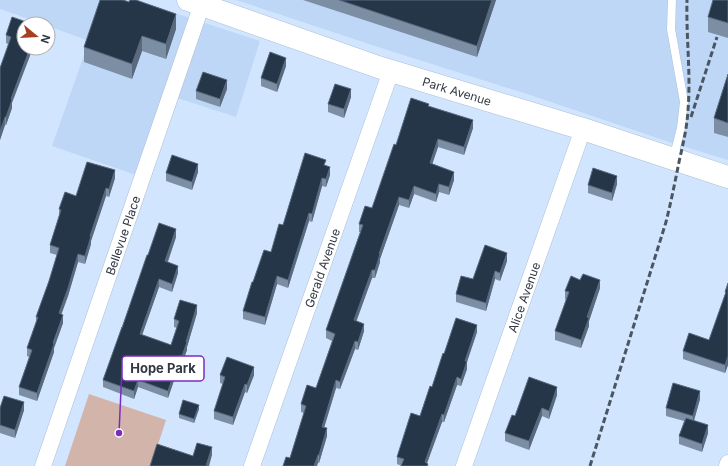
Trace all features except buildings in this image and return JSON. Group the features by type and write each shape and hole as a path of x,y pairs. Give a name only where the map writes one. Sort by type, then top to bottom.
{"street":[{"name":"Park Avenue","path":"195,2 391,71 583,129 728,177"},
{"name":"Bellevue Place","path":"43,466 195,2"},
{"name":"Gerald Avenue","path":"252,466 391,71"},
{"name":"Alice Avenue","path":"464,466 583,129"}],"lane":[{"path":"672,0 671,29 684,102 681,128 673,159"}],"shaded area":[{"path":"0,0 135,0 260,41 236,117 165,94 136,175 52,146 89,41 56,29 56,16 20,16 0,9"},
{"path":"236,0 728,0 728,160 666,141 533,96"},
{"path":"89,394 166,420 151,466 65,466"}],"railway":[{"path":"590,466 666,222 671,200 687,123 689,96 687,0"},
{"path":"691,117 717,37"}],"place":[{"name":"Hope Park","path":"119,433"}]}
